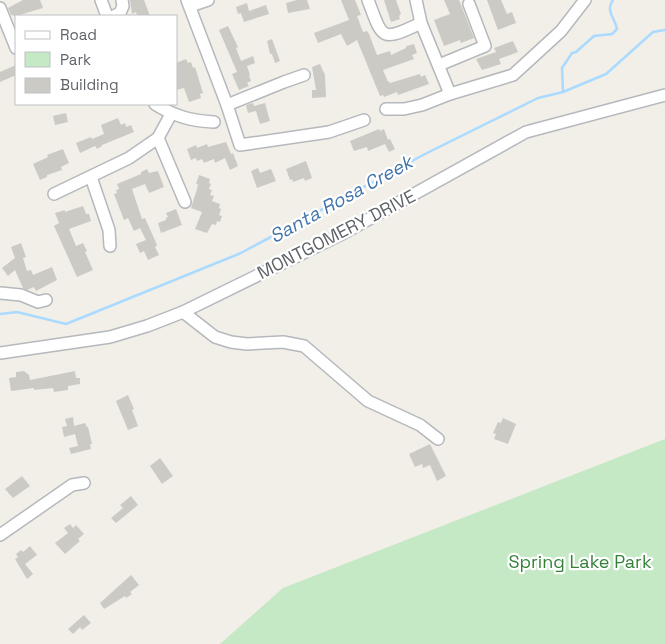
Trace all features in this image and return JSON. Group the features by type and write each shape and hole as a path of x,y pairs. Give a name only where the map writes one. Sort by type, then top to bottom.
{"street":[{"path":"101,0 107,15"},
{"path":"116,15 120,13 123,6 122,0"},
{"path":"208,0 189,3 240,145 329,132 364,120"},
{"path":"368,0 379,29 386,35 396,35 421,23"},
{"path":"416,0 421,23 450,94"},
{"path":"386,110 422,105 450,94 513,75 561,31 585,0"},
{"path":"438,65 484,46 470,4"},
{"path":"0,8 15,45"},
{"path":"227,105 304,75"},
{"name":"MONTGOMERY DRIVE","path":"0,353 110,337 147,326 183,312 344,233 526,132 665,95"},
{"path":"158,105 171,114 194,122 214,122"},
{"path":"54,194 129,158 158,138 171,114"},
{"path":"158,138 185,202"},
{"path":"90,177 109,230 110,246"},
{"path":"0,293 21,295 38,302 46,300"},
{"path":"183,312 215,337 231,342 247,344 283,342 304,346 368,401 420,425 438,439"},
{"path":"0,535 72,485 84,483"}],"green space":[{"name":"Spring Lake Park","path":"665,439 665,644 220,644 283,588"}],"building":[{"path":"23,0 40,0 43,8 15,16 11,15 8,8"},
{"path":"130,0 144,0 150,15 137,15 136,12 132,14"},
{"path":"307,0 310,9 288,13 286,3"},
{"path":"341,0 355,0 361,15 357,16 363,32 367,31 369,34 377,55 390,51 391,55 406,48 406,46 414,44 417,53 412,55 414,59 383,70 388,82 420,74 421,77 425,75 429,84 398,95 397,92 384,97 383,95 380,96 357,40 347,46 341,34 318,43 314,33 349,20"},
{"path":"384,0 396,0 401,14 399,16 400,19 391,22"},
{"path":"444,0 459,0 474,38 461,43 460,40 444,46 434,20 450,14"},
{"path":"487,0 501,0 507,14 512,12 516,23 498,30"},
{"path":"247,3 249,11 266,5 269,14 244,22 241,13 238,14 236,7"},
{"path":"228,26 238,47 236,48 241,61 253,56 255,63 247,66 251,81 247,83 249,86 239,90 232,74 237,72 219,30"},
{"path":"272,39 280,61 275,63 272,54 270,54 267,41"},
{"path":"513,41 518,52 499,59 501,64 482,70 476,59 496,52 494,48"},
{"path":"186,59 188,63 191,62 193,68 195,67 203,93 200,94 201,98 189,102 184,88 178,90 178,62"},
{"path":"320,64 325,75 326,97 312,98 312,90 316,90 312,67"},
{"path":"15,65 15,75 0,82 0,72"},
{"path":"253,103 254,106 265,103 270,121 260,124 256,111 248,113 246,105"},
{"path":"66,113 68,122 55,125 53,116"},
{"path":"118,118 121,125 125,123 126,127 131,125 134,132 102,145 97,149 95,146 80,153 76,143 104,134 101,125"},
{"path":"379,129 380,131 384,129 388,140 390,139 395,149 389,152 385,144 368,151 367,147 354,151 350,141"},
{"path":"226,142 238,166 230,170 225,158 215,163 214,159 204,163 202,159 197,161 196,158 191,160 187,149 196,145 197,148 207,144 208,147"},
{"path":"63,149 69,163 61,167 62,170 47,175 47,177 40,180 33,164 48,157 47,155"},
{"path":"306,161 312,178 305,181 304,178 293,182 292,179 290,180 286,169"},
{"path":"258,168 260,173 271,169 276,181 257,188 251,171"},
{"path":"147,169 149,173 158,171 164,187 149,193 145,184 132,189 142,219 145,218 157,245 155,247 159,255 148,260 144,251 140,253 136,244 146,240 140,228 134,231 128,218 124,220 114,194 119,189 117,184 141,174 141,172"},
{"path":"199,175 210,179 209,189 212,190 210,195 214,196 212,201 220,204 219,215 222,216 220,222 217,221 216,225 212,224 207,233 195,229 202,212 191,208"},
{"path":"83,206 86,214 89,214 91,221 69,229 76,246 83,243 93,270 77,277 54,226 59,223 55,213"},
{"path":"176,209 182,225 161,233 158,223 166,220 168,217 166,213"},
{"path":"21,243 26,257 23,258 27,271 31,270 33,275 52,267 57,280 36,291 34,287 27,290 23,288 15,270 8,276 2,268 15,258 11,247"},
{"path":"24,371 29,375 30,380 75,371 76,378 80,378 80,384 68,386 68,390 54,392 53,388 11,391 9,378 16,377 16,372"},
{"path":"128,395 138,426 128,430 116,401"},
{"path":"73,417 74,426 85,423 88,427 92,444 90,444 91,449 71,454 69,448 78,446 75,434 64,437 62,427 67,426 65,419"},
{"path":"503,418 516,424 508,444 494,439 496,434 493,433 498,422 501,423"},
{"path":"430,444 446,476 437,481 430,465 423,468 422,464 415,467 409,454"},
{"path":"160,458 173,476 162,484 150,466"},
{"path":"22,476 30,486 13,498 5,489"},
{"path":"131,496 138,505 116,523 111,518 123,508 120,505"},
{"path":"70,524 73,528 76,525 84,534 78,539 80,541 65,554 55,543 68,533 64,528"},
{"path":"30,546 37,555 25,564 33,574 27,579 15,559 18,557 16,554 21,550 23,552"},
{"path":"131,575 139,585 130,592 132,594 126,598 125,596 104,609 100,603"},
{"path":"84,615 91,623 82,630 80,627 73,634 68,629"}],"waterway":[{"path":"563,92 562,68 572,53 576,52 594,36 612,34 617,29 610,11 613,0"},
{"name":"Santa Rosa Creek","path":"0,314 17,312 66,324 241,253 425,154 538,98 563,92 606,74 653,32 665,30"}]}
